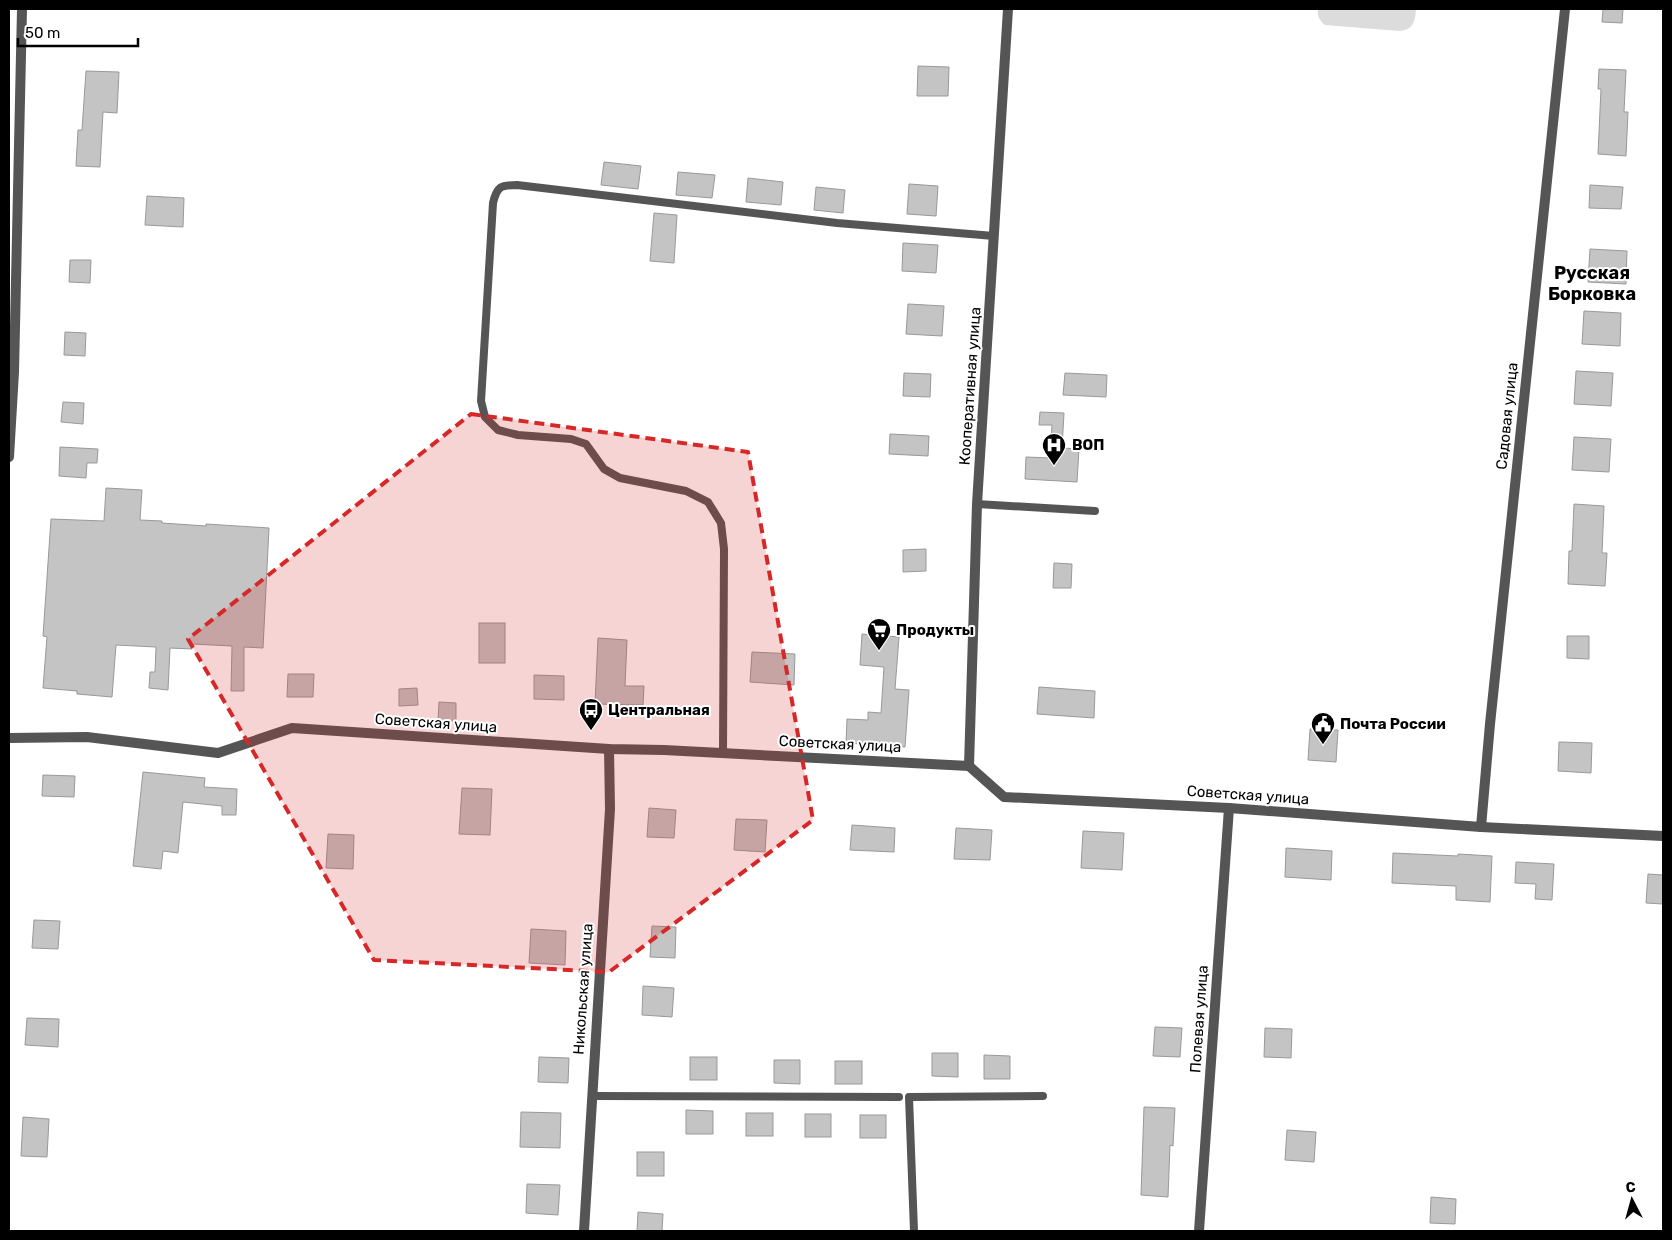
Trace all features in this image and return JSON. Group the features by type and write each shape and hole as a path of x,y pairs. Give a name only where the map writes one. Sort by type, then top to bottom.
{"street":[{"path":"9,457 14,372 22,9"},
{"name":"Кооперативная улица","path":"969,766 977,504 1008,9"},
{"name":"Садовая улица","path":"1481,827 1492,704 1565,9"},
{"name":"Советская улица","path":"9,738 87,737 218,753 292,728 609,749 969,766 1004,796 1229,808 1481,827 1663,836"},
{"name":"Никольская улица","path":"584,1231 610,809 609,749"},
{"name":"Полевая улица","path":"1199,1231 1229,808"}],"lane":[{"path":"723,753 724,549 720,523 708,502 686,490 620,478 604,469 586,444 571,439 518,435 498,430 485,417 481,401 493,203 496,191 504,185 518,185 837,223 994,236"},
{"path":"977,504 1095,511"},
{"path":"592,1096 899,1097"},
{"path":"914,1231 909,1097 1043,1096"}],"highlighted area":[{"path":"471,414 748,452 813,820 609,972 374,960 188,639"}],"shaded area":[{"path":"1318,9 1416,9 1415,18 1410,27 1399,31 1325,25 1319,18"}],"building":[{"path":"1603,9 1623,9 1622,23 1602,22"},
{"path":"918,66 949,67 948,96 917,96"},
{"path":"1599,69 1626,70 1624,112 1628,112 1626,156 1598,154 1601,89 1598,89"},
{"path":"86,71 119,72 117,113 103,112 100,167 76,166 78,130 82,130"},
{"path":"604,162 641,166 638,189 601,185"},
{"path":"678,172 715,175 712,198 676,195"},
{"path":"748,178 783,182 781,205 746,202"},
{"path":"909,184 938,186 936,216 907,214"},
{"path":"1590,185 1623,187 1621,209 1589,208"},
{"path":"816,187 845,190 843,213 814,210"},
{"path":"147,196 184,198 183,227 145,225"},
{"path":"654,213 677,215 674,263 650,261"},
{"path":"903,243 938,245 936,273 902,271"},
{"path":"1590,249 1627,251 1626,284 1588,282"},
{"path":"70,260 91,260 90,283 69,282"},
{"path":"908,304 944,306 942,336 906,334"},
{"path":"1584,311 1621,313 1620,346 1582,344"},
{"path":"65,332 86,333 85,356 64,355"},
{"path":"1576,371 1613,373 1611,406 1574,404"},
{"path":"904,373 931,374 930,397 903,396"},
{"path":"1065,373 1107,375 1106,397 1063,395"},
{"path":"63,402 84,403 83,424 61,422"},
{"path":"1040,412 1064,413 1062,448 1079,449 1077,482 1025,479 1026,457 1050,458 1052,425 1039,425"},
{"path":"890,434 929,436 928,456 889,454"},
{"path":"1574,437 1611,439 1609,472 1572,470"},
{"path":"60,447 98,449 97,463 87,463 86,478 59,476"},
{"path":"106,488 142,490 140,520 206,526 206,524 269,528 263,648 244,647 244,691 231,691 232,646 192,644 192,649 170,648 168,690 149,688 150,672 155,672 156,647 116,645 112,697 77,694 77,691 43,688 47,637 43,636 51,519 104,521"},
{"path":"1574,504 1604,506 1602,553 1607,553 1605,586 1568,584 1569,551 1572,551"},
{"path":"926,549 926,571 903,572 903,550"},
{"path":"1054,563 1072,564 1071,588 1053,588"},
{"path":"479,623 505,623 505,663 479,663"},
{"path":"862,634 899,637 895,689 909,690 905,747 846,743 847,719 868,720 868,712 881,713 884,667 860,665"},
{"path":"1567,636 1589,636 1589,659 1567,658"},
{"path":"598,638 627,640 625,686 644,686 643,705 595,704"},
{"path":"752,652 795,654 794,685 750,682"},
{"path":"288,674 314,674 313,697 287,697"},
{"path":"534,675 564,676 564,700 534,699"},
{"path":"1039,687 1095,691 1094,718 1037,714"},
{"path":"417,688 418,705 399,706 399,689"},
{"path":"439,702 456,703 456,721 438,721"},
{"name":"Почта России","path":"1310,729 1338,730 1336,762 1308,760"},
{"path":"1559,742 1592,743 1591,773 1558,771"},
{"path":"143,772 205,778 204,787 237,789 236,815 222,815 222,806 183,802 178,853 163,851 161,869 133,866"},
{"path":"43,775 75,776 74,797 42,796"},
{"path":"462,788 492,789 490,835 459,834"},
{"path":"649,808 676,810 674,838 647,837"},
{"path":"736,819 767,820 765,852 734,850"},
{"path":"852,825 895,828 894,852 850,850"},
{"path":"956,828 992,830 990,860 954,859"},
{"path":"1083,831 1124,833 1122,870 1081,868"},
{"path":"328,834 354,835 353,869 326,868"},
{"path":"1286,848 1332,851 1331,880 1285,877"},
{"path":"1393,853 1492,856 1490,902 1456,900 1456,886 1392,883"},
{"path":"1516,862 1554,864 1552,900 1535,899 1536,884 1515,883"},
{"path":"1648,874 1663,875 1663,904 1646,903"},
{"path":"34,920 60,921 58,949 32,948"},
{"path":"652,926 676,927 675,958 650,957"},
{"path":"531,929 566,931 565,965 529,963"},
{"path":"643,986 674,988 672,1017 642,1015"},
{"path":"27,1018 59,1019 58,1047 25,1045"},
{"path":"1155,1027 1182,1028 1180,1057 1153,1056"},
{"path":"1265,1028 1292,1029 1291,1058 1264,1057"},
{"path":"932,1053 958,1053 958,1077 932,1076"},
{"path":"984,1055 1010,1056 1010,1079 984,1079"},
{"path":"539,1057 569,1058 568,1083 538,1082"},
{"path":"690,1057 717,1057 717,1080 690,1080"},
{"path":"774,1060 800,1060 800,1084 774,1083"},
{"path":"835,1061 862,1061 862,1084 835,1084"},
{"path":"1144,1107 1175,1108 1173,1146 1170,1145 1168,1197 1141,1195"},
{"path":"686,1110 713,1111 713,1134 686,1134"},
{"path":"521,1112 561,1113 560,1148 520,1147"},
{"path":"746,1113 773,1113 773,1136 746,1136"},
{"path":"805,1114 831,1114 831,1137 805,1137"},
{"path":"860,1115 886,1115 886,1138 860,1138"},
{"path":"23,1117 49,1119 47,1157 21,1156"},
{"path":"1287,1130 1316,1132 1314,1162 1285,1160"},
{"path":"637,1152 664,1152 664,1176 637,1176"},
{"path":"527,1184 560,1185 558,1215 526,1213"},
{"path":"1431,1197 1456,1199 1455,1224 1430,1223"},
{"path":"638,1212 663,1214 662,1231 637,1231"}],"place":[{"name":"ВОП","path":"1054,466"},
{"name":"Продукты","path":"879,651"},
{"name":"Центральная","path":"591,731"},
{"name":"Почта России","path":"1323,745"}],"district":[{"name":"Русская Борковка","path":"1592,283"}]}
